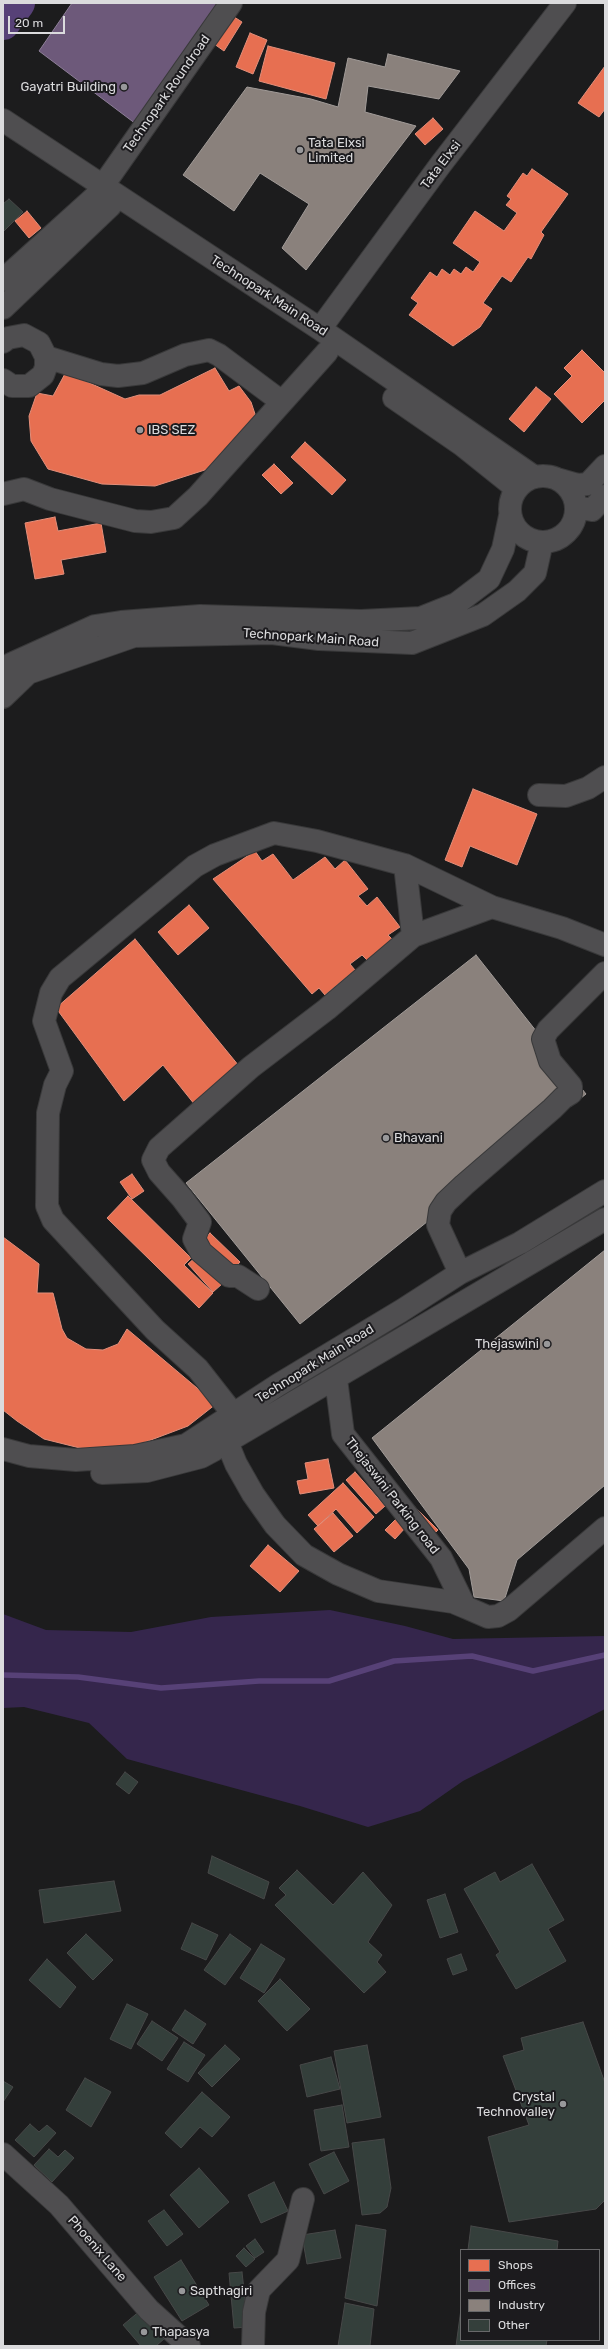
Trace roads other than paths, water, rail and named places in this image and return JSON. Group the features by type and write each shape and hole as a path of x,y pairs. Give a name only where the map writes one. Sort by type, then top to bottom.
{"street":[{"name":"Technopark Roundroad","path":"106,196 230,3"},
{"name":"Tata Elxsi","path":"320,329 441,164 564,3"},
{"name":"Technopark Main Road","path":"3,120 106,196 320,329 525,483"},
{"path":"3,133 106,196 462,445 525,483"},
{"path":"3,280 106,196"},
{"path":"3,308 106,196"},
{"path":"3,315 11,338 32,338 39,343 46,357 46,367 43,375 29,386 12,386 3,380"},
{"path":"46,357 101,374 118,376 143,373 185,354 209,350 219,355 282,402"},
{"path":"3,494 24,489 50,499 135,521 152,522 174,518 198,496 327,352"},
{"path":"557,479 570,490 576,507 575,518 563,535 553,540 542,542 534,540 522,534 513,524 510,516 509,508 525,483 548,475 578,485 588,484 605,466"},
{"path":"576,507 592,510 605,496"},
{"name":"Technopark Main Road","path":"3,674 11,664 95,626 121,622 200,616 362,621 421,618 456,604 489,579 503,550 510,516"},
{"name":"Technopark Main Road","path":"3,697 28,673 134,636 272,633 319,639 412,643 483,615 517,591 535,573 542,542"},
{"path":"539,794 566,796 588,788 605,777"},
{"path":"234,1415 198,1369 155,1330 53,1220 47,1206 48,1113 54,1085 62,1071 44,1021 51,992 60,978 195,866 251,841 274,833 317,841 405,865 492,907 562,928 605,945"},
{"path":"405,865 413,936"},
{"path":"258,1289 238,1276 229,1276 201,1252 194,1239 200,1222 182,1198 159,1172 154,1160 159,1148 251,1066 327,1010 413,936 492,907"},
{"path":"460,1273 438,1225 440,1211 446,1202 464,1185 552,1110 563,1098 571,1093 571,1086 550,1061 543,1039 548,1030 605,973"},
{"name":"Technopark Main Road","path":"3,1449 29,1456 76,1460 135,1456 186,1445 278,1385 401,1311 460,1273 520,1243 605,1191"},
{"name":"Technopark Main Road","path":"201,1457 605,1219"},
{"name":"Technopark Main Road","path":"3,1460 20,1466 74,1474 147,1471 201,1457 336,1379 399,1340"},
{"name":"Thejaswini Parking road","path":"336,1379 343,1434 441,1558 465,1608"},
{"path":"227,1442 236,1464 253,1494 275,1525 304,1555 338,1574 378,1591 453,1602 488,1617 498,1616 509,1610 605,1528"},
{"name":"Phoenix Lane","path":"3,2154 59,2205 149,2310 189,2346"},
{"path":"253,2346 254,2312 259,2290 288,2260 303,2199"}],"waterway":[{"path":"3,23 18,3"},
{"path":"3,1675 78,1677 161,1688 259,1681 329,1681 394,1661 472,1656 533,1671 605,1655"}],"place":[{"name":"Gayatri Building","path":"124,87"},
{"name":"Tata Elxsi Limited","path":"300,150"},
{"name":"IBS SEZ","path":"140,430"},
{"name":"Bhavani","path":"386,1138"},
{"name":"Thejaswini","path":"547,1344"},
{"name":"Crystal Technovalley","path":"563,2104"},
{"name":"Sapthagiri","path":"182,2291"},
{"name":"Thapasya","path":"144,2332"}]}
